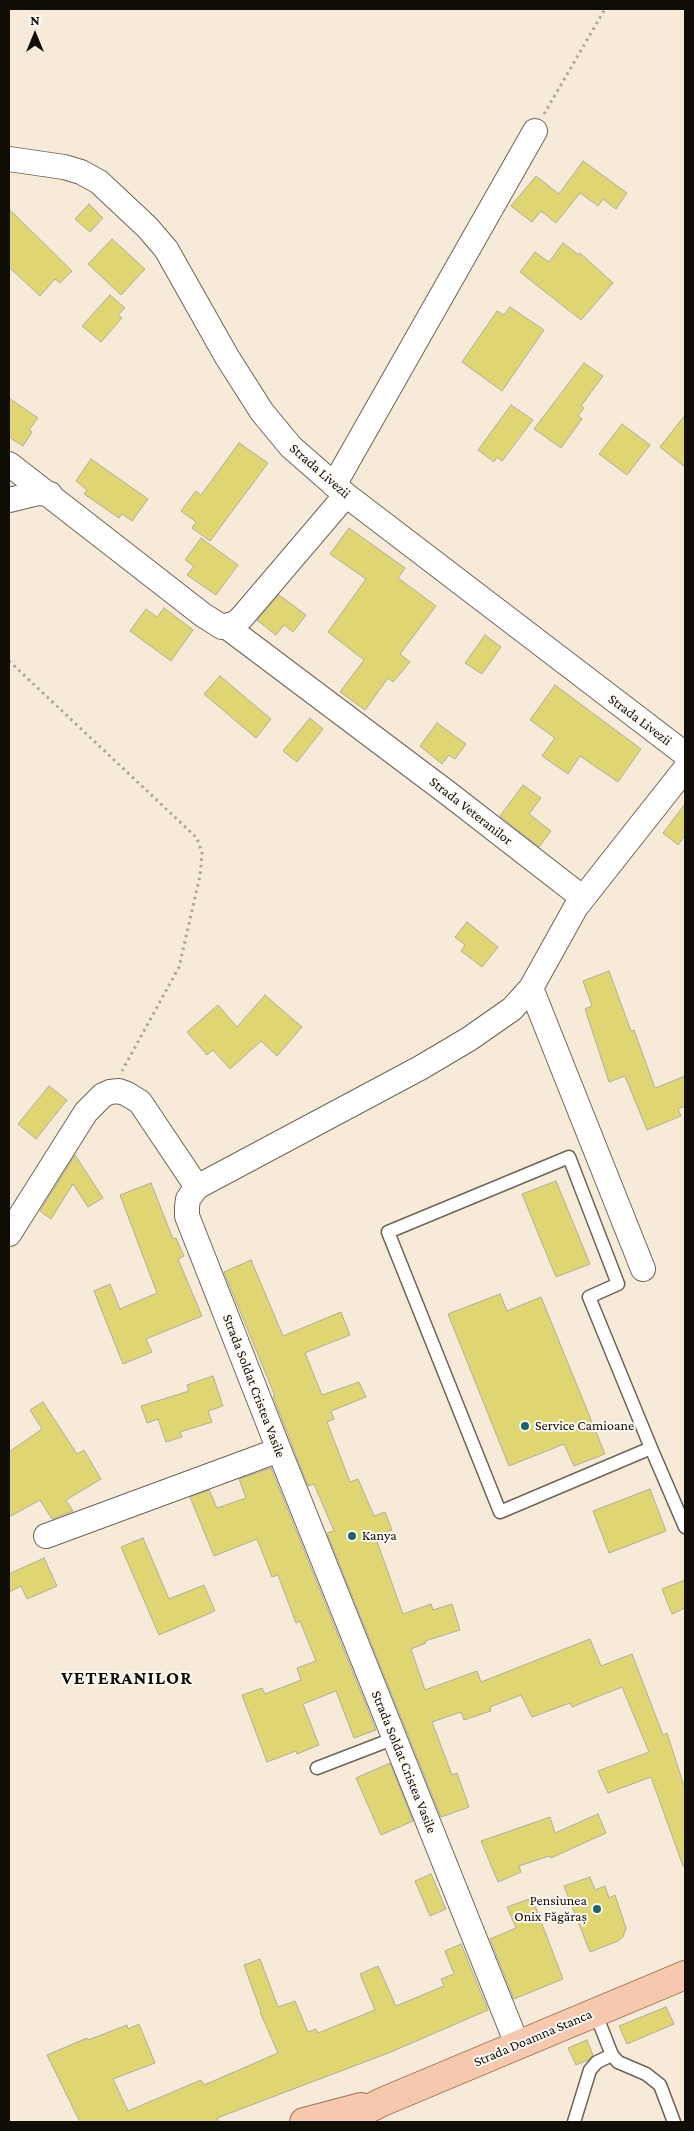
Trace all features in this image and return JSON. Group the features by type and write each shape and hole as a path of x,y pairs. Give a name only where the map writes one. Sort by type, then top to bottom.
{"main road":[{"name":"Strada Doamna Stanca","path":"343,2122 382,2102 685,1975"},
{"name":"Strada Doamna Stanca","path":"304,2122 382,2102"}],"street":[{"path":"227,627 236,623 243,616 340,490 535,131"},
{"name":"Strada Livezii","path":"9,159 64,166 82,172 99,182 147,227 171,257 211,331 262,412 291,447 340,490 685,754"},
{"name":"Strada Veteranilor","path":"9,464 50,494 203,615 217,625 227,627 450,794 582,898"},
{"path":"9,500 38,493 50,494"},
{"path":"9,1234 86,1112 95,1102 110,1092 127,1094 140,1102 197,1187 444,1054 500,1018 522,999 531,988 566,923 582,898 685,768"},
{"path":"531,988 643,1269"},
{"name":"Strada Soldat Cristea Vasile","path":"197,1187 188,1199 187,1216 517,2044"},
{"path":"46,1536 279,1450"}],"lane":[{"path":"651,1448 500,1512 388,1232 569,1157 618,1284 589,1296 685,1527"},
{"path":"317,1768 394,1738"},
{"path":"595,2012 612,2055 618,2062 646,2074 660,2085 674,2122"},
{"path":"574,2122 590,2070 597,2062 612,2055"}],"path":[{"path":"535,131 605,9"},
{"path":"9,661 197,838 202,853 198,884 179,967 110,1092"}],"building":[{"path":"583,161 627,193 616,209 603,199 598,206 580,193 556,223 541,211 532,222 511,206 536,176 559,194"},
{"path":"89,204 103,218 90,232 75,219"},
{"path":"9,209 72,271 60,283 55,279 40,296 9,267"},
{"path":"112,239 145,269 121,295 88,264"},
{"path":"563,243 579,255 580,253 613,283 581,320 520,272 535,252 549,262"},
{"path":"110,295 125,308 118,315 122,318 101,342 82,326"},
{"path":"510,307 544,330 502,391 462,362 497,311 504,315"},
{"path":"584,363 603,376 581,406 584,408 578,416 582,419 561,448 534,429"},
{"path":"9,398 38,418 29,430 32,432 23,446 9,437"},
{"path":"511,405 533,420 502,461 497,457 494,462 478,450"},
{"path":"685,415 685,467 660,447"},
{"path":"622,424 650,445 627,475 599,454"},
{"path":"239,443 268,463 210,541 192,528 196,522 181,511 196,491 201,495"},
{"path":"91,459 148,499 132,521 122,514 119,518 84,494 87,490 76,481"},
{"path":"349,528 405,568 398,578 436,606 400,654 410,662 393,682 388,678 365,710 340,692 364,660 328,632 366,579 330,554"},
{"path":"201,538 238,565 216,595 187,575 194,566 185,560"},
{"path":"279,595 306,615 293,632 284,625 276,635 257,620"},
{"path":"164,608 193,630 171,661 130,631 146,609 157,617"},
{"path":"485,635 501,647 482,674 465,663"},
{"path":"220,676 271,719 256,738 204,694"},
{"path":"555,685 641,749 618,782 580,756 568,774 542,756 555,738 530,720"},
{"path":"310,718 323,729 297,762 283,751"},
{"path":"437,723 466,744 455,759 449,755 442,764 420,746"},
{"path":"523,785 541,798 529,814 551,831 539,847 500,816"},
{"path":"685,804 685,835 678,845 663,833"},
{"path":"467,922 498,947 482,967 461,951 465,945 455,937"},
{"path":"609,971 631,1031 634,1030 655,1088 685,1076 685,1106 678,1109 681,1116 647,1130 625,1076 609,1082 585,1009 592,1006 583,981"},
{"path":"265,995 302,1027 277,1056 261,1041 230,1069 213,1050 207,1055 187,1032 218,1005 237,1027"},
{"path":"49,1086 67,1100 36,1139 18,1124"},
{"path":"75,1155 103,1198 88,1207 73,1184 51,1219 40,1211"},
{"path":"556,1181 590,1264 556,1277 522,1194"},
{"path":"151,1183 173,1239 176,1238 184,1256 178,1259 202,1316 146,1339 152,1352 123,1364 94,1291 110,1284 120,1309 157,1293 120,1195"},
{"path":"251,1260 283,1336 341,1312 350,1335 305,1353 322,1395 359,1382 366,1397 331,1411 334,1419 327,1422 350,1482 358,1479 374,1516 385,1512 392,1530 375,1536 403,1614 431,1604 433,1610 452,1604 460,1630 425,1641 426,1643 411,1649 425,1690 477,1671 481,1682 590,1639 601,1666 632,1654 663,1735 667,1733 685,1789 685,1866 683,1866 651,1777 608,1793 598,1771 649,1752 622,1687 572,1707 570,1703 532,1717 521,1695 490,1707 491,1711 464,1720 461,1712 432,1722 452,1775 457,1773 469,1807 441,1817 327,1533 334,1531 314,1484 308,1486 273,1396 275,1396 224,1272"},
{"path":"500,1294 507,1311 541,1297 605,1454 574,1466 564,1444 509,1466 448,1314"},
{"path":"213,1376 223,1406 208,1411 212,1422 180,1432 182,1437 166,1442 158,1419 147,1423 141,1406 189,1391 187,1385"},
{"path":"43,1402 77,1454 84,1450 101,1479 66,1500 73,1511 52,1519 40,1500 9,1517 9,1452 42,1429 30,1410"},
{"path":"271,1468 376,1730 354,1738 336,1691 303,1704 319,1745 297,1754 296,1751 267,1762 242,1695 262,1688 265,1694 301,1680 297,1668 316,1661 300,1621 296,1623 278,1575 272,1577 257,1539 214,1556 190,1497 209,1490 217,1508 246,1498 239,1479"},
{"path":"650,1489 666,1531 609,1553 593,1511"},
{"path":"143,1538 169,1599 204,1585 215,1611 159,1635 121,1547"},
{"path":"44,1558 57,1586 27,1599 21,1586 9,1592 9,1574"},
{"path":"685,1580 685,1608 672,1614 662,1589"},
{"path":"390,1763 413,1821 381,1835 356,1778"},
{"path":"598,1814 606,1833 551,1858 549,1856 519,1866 521,1872 498,1882 481,1841 550,1817 555,1833"},
{"path":"431,1874 446,1909 430,1916 415,1881"},
{"name":"Pensiunea Onix Făgăraș","path":"590,1877 595,1890 605,1886 609,1898 615,1895 626,1928 623,1937 618,1941 590,1952 564,1886"},
{"path":"532,1898 563,1979 514,1999 490,1939 516,1928 507,1907"},
{"path":"461,1944 488,2010 391,2052 217,2118 219,2122 80,2122 47,2055 87,2038 88,2040 127,2025 128,2029 139,2024 155,2063 113,2079 128,2111 201,2080 204,2085 278,2053 260,2012 244,1965 260,1959 278,2007 295,2001 308,2032 316,2029 318,2033 375,2010 360,1974 378,1966 396,2006 444,1986 441,1979 454,1974 445,1951"},
{"path":"666,2007 674,2024 627,2044 619,2026"},
{"path":"587,2040 593,2055 588,2060 576,2065 568,2048"}],"place":[{"name":"Service Camioane","path":"525,1426"},
{"name":"Kanya","path":"352,1536"},
{"name":"Pensiunea Onix Făgăraș","path":"597,1909"}],"district":[{"name":"VETERANILOR","path":"127,1678"}]}
